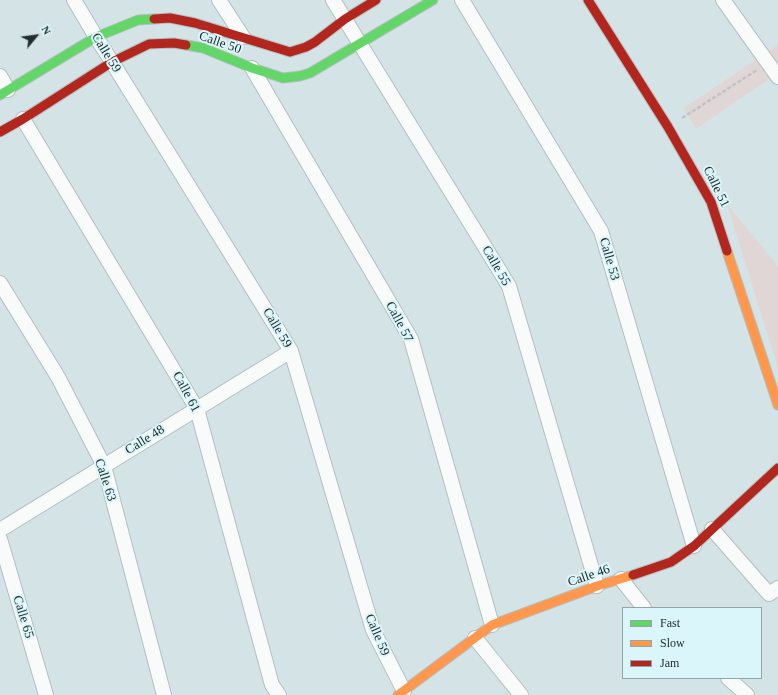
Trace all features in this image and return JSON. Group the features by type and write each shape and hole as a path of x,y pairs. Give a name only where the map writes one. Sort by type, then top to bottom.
{"street":[{"name":"Calle 59","path":"74,0 291,351 373,630 401,693"},
{"path":"219,0 243,37"},
{"name":"Calle 55","path":"333,0 509,286 597,586"},
{"name":"Calle 50","path":"4,93 96,37 138,20 170,18 195,23 290,52 306,47 315,42 344,19 376,0"},
{"name":"Calle 50","path":"0,132 112,62 149,44 174,43 203,48 252,68 283,78 300,76 310,73 433,0"},
{"name":"Calle 53","path":"462,0 601,231 694,546"},
{"name":"Calle 51","path":"588,0 668,127 712,202 778,406"},
{"path":"723,0 778,77"},
{"name":"Calle 57","path":"252,68 410,339 492,625"},
{"path":"0,76 4,93"},
{"name":"Calle 61","path":"23,119 197,408 272,685 279,695"},
{"name":"Calle 63","path":"0,283 58,377 104,466 164,695"},
{"name":"Calle 48","path":"0,530 291,351"},
{"name":"Calle 46","path":"401,693 492,625 597,586 671,562 694,546 778,468"},
{"path":"712,529 769,594 778,588"},
{"name":"Calle 65","path":"0,539 46,695"},
{"path":"621,578 643,607"},
{"path":"475,638 521,695"},
{"path":"729,679 747,695"}],"path":[{"path":"668,127 768,63"}],"shaded area":[{"path":"778,45 778,73 696,129 684,108"},
{"path":"727,204 778,266 778,368"}],"traffic: fast":[{"path":"186,45 203,48 252,68 283,78 300,76 310,73 433,0"},
{"path":"0,95 96,37 138,20 154,19"}],"traffic: slow":[{"path":"727,251 778,405"},
{"path":"398,695 492,625 597,586 633,575"}],"traffic: jam":[{"path":"154,19 170,18 195,23 290,52 306,47 315,42 345,19 376,0"},
{"path":"588,0 668,127 711,202 727,251"},
{"path":"0,132 112,62 149,44 174,43 186,45"},
{"path":"633,575 671,562 694,546 778,468"}]}
